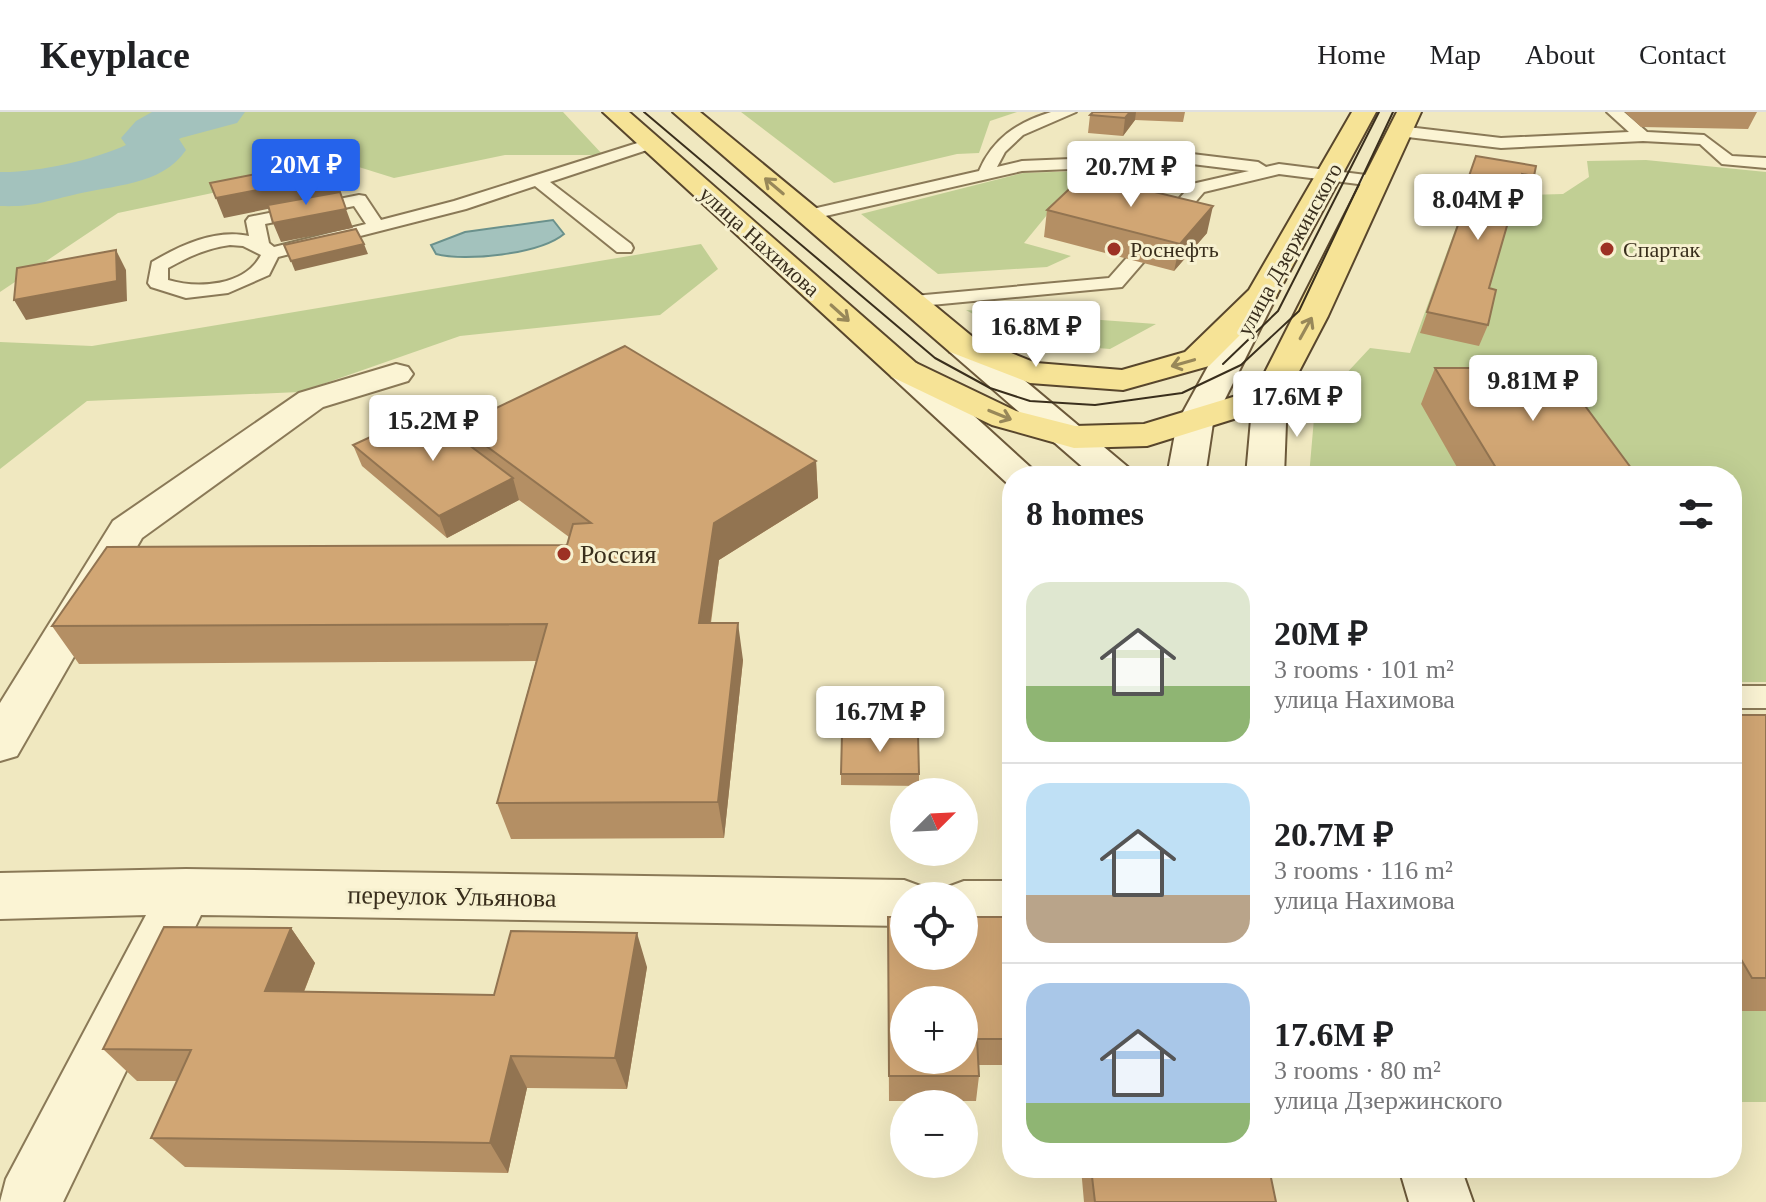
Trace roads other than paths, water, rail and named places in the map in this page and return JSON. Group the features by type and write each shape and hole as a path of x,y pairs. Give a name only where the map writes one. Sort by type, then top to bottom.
{"main road":[{"name":"улица Нахимова","path":"615,112 904,370 1004,418 1074,437 1147,435 1195,423 1270,397"},
{"name":"улица Нахимова","path":"685,112 962,345 1030,373 1123,380 1197,359 1262,295"},
{"name":"улица Дзержинского","path":"1262,295 1364,112"},
{"name":"улица Дзержинского","path":"1270,397 1404,122"}],"street":[{"name":"улица Дзержинского","path":"1188,466 1195,423 1262,295"},
{"name":"улица Нахимова","path":"962,345 1105,466"},
{"name":"улица Нахимова","path":"904,370 1010,466"},
{"path":"0,743 127,530 311,400 396,374"},
{"name":"улица Дзержинского","path":"1266,466 1270,397"},
{"path":"29,1202 186,892"},
{"name":"переулок Ульянова","path":"0,896 186,892 890,903"},
{"path":"978,904 1002,904"},
{"path":"1433,1178 1441,1202"}],"lane":[{"path":"986,174 993,154 1023,126 1068,112"},
{"path":"1615,112 1643,136"},
{"path":"1404,122 1501,143 1643,136 1704,140 1728,161 1766,163"},
{"path":"377,227 359,200 255,221 266,248 262,271 228,287 186,292 158,283 159,266 186,248 226,240 266,248 377,227 460,205 650,144"},
{"path":"808,215 1022,166 1192,159 1374,181"},
{"path":"910,301 1115,283 1198,188 1279,169"},
{"path":"536,179 624,248"},
{"path":"1742,697 1766,697"}],"water":[{"path":"553,220 564,234 538,247 521,251 449,256 436,254 431,245 465,232"}],"waterway":[{"path":"0,189 31,190 63,179 113,172 159,150 148,138 162,127 219,112"}],"tram line":[{"path":"644,112 935,358 990,388 1030,401 1095,405 1182,393 1241,365 1299,311 1393,112"},
{"path":"1223,364 1278,311 1379,112"}],"place":[{"name":"Роснефть","path":"1114,249"},
{"name":"Спартак","path":"1607,249"},
{"name":"Россия","path":"564,554"}]}
